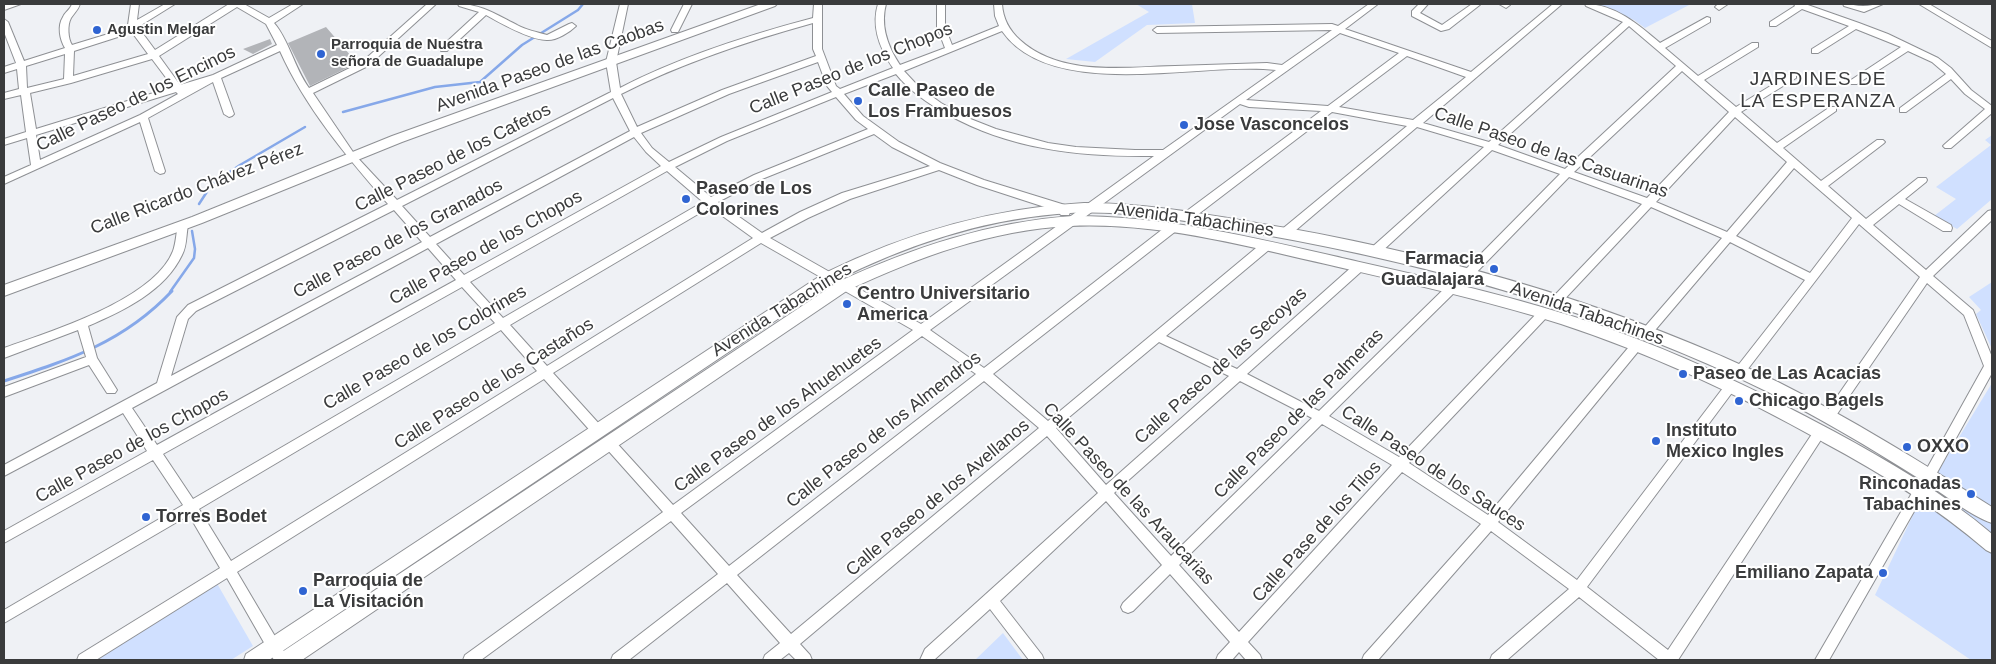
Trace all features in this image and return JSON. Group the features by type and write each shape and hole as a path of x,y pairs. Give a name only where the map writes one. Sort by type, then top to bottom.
{"street":[{"path":"4,7 17,4"},
{"path":"68,81 70,49 64,39 66,18 74,10 76,4"},
{"path":"4,142 181,91 133,27 135,4"},
{"path":"4,70 133,27 171,4"},
{"path":"4,96 68,81 154,55 236,4 269,22 274,28 294,75 350,153 462,281 805,660"},
{"path":"269,22 299,4"},
{"path":"306,93 364,64 432,4"},
{"path":"465,4 485,11 525,31 550,38 572,26"},
{"name":"Calle Paseo de las Araucarias","path":"624,4 612,58 616,93 635,132 649,150 710,202 761,238 923,331 984,374 1049,428 1255,660"},
{"path":"674,30 688,4"},
{"name":"Avenida Paseo de las Caobas","path":"612,58 674,30 746,4"},
{"name":"Avenida Paseo de las Caobas","path":"400,134 612,58 771,4"},
{"path":"818,4 814,20 815,40 819,58 827,77 837,94 874,130 904,150 938,167 991,188 1061,208 1073,221"},
{"path":"882,4 878,14 882,39 897,71 922,94 957,117 1014,139 1049,148 1086,153 1165,153"},
{"path":"941,4 941,34 950,49"},
{"path":"998,4 997,11 1003,28 1016,42 1032,53 1057,63 1081,69 1267,66 1283,68"},
{"name":"Calle Paseo de los Ahuehuetes","path":"470,660 923,331 1090,207 1374,4"},
{"path":"1424,4 1415,14 1442,28 1446,27 1474,4"},
{"path":"1285,233 1558,4"},
{"path":"1589,4 1629,21 1969,313 1990,366 1925,483 1822,660"},
{"path":"1772,24 1800,4 1908,47 1935,60 1952,74 1963,88 1991,110 1948,146"},
{"path":"1847,4 1864,9 1879,4"},
{"path":"1923,4 1992,45"},
{"path":"444,49 485,11"},
{"name":"Calle Paseo de los Cafetos","path":"162,386 183,317 192,308 616,93 696,58 754,37 814,20"},
{"path":"1660,47 1707,20"},
{"path":"1376,251 1629,21"},
{"path":"4,22 21,64 22,86 26,94 36,167"},
{"path":"1157,30 1332,26 1473,76"},
{"path":"1815,51 1856,26"},
{"name":"Calle Paseo de los Chopos","path":"4,537 667,167 724,139 1003,28"},
{"path":"1698,80 1755,45"},
{"name":"Calle Paseo de los Encinos","path":"4,182 143,117 181,91 282,46"},
{"path":"1854,82 1908,47"},
{"path":"1188,216 1406,52"},
{"name":"Calle Paseo de los Granados","path":"4,471 635,132 703,100 767,75 819,58"},
{"path":"1467,274 1567,173 1682,66"},
{"path":"1903,110 1952,74"},
{"path":"1556,301 1735,112 1793,76"},
{"path":"216,77 229,114"},
{"name":"Calle Paseo de las Casuarinas","path":"1238,100 1248,104 1332,109 1416,124 1491,146 1650,203 1729,237 1812,278"},
{"path":"1777,148 1833,109"},
{"path":"143,117 160,171"},
{"name":"Calle Paseo de los Colorines","path":"4,617 710,202 758,177 874,130"},
{"name":"Calle Ricardo Chávez Pérez","path":"4,281 196,216 400,134"},
{"path":"1821,186 1880,142"},
{"path":"1647,332 1793,162"},
{"name":"Calle Paseo de los Castaños","path":"84,660 761,238 804,215 846,196 938,167"},
{"path":"1740,371 1812,278 1862,221 1898,199 1922,180"},
{"path":"1898,199 1947,228"},
{"name":"Avenida Tabachines","path":"253,660 277,653 836,282 871,256 926,235 1009,216 1061,208 1134,209 1188,216 1266,246 1477,294 1544,314 1637,345 1730,386 1820,432 1872,452 1925,483 1992,516"},
{"path":"1829,416 1926,276 1992,214"},
{"name":"Calle Ricardo Chávez Pérez","path":"4,291 182,226 196,216"},
{"name":"Avenida Tabachines","path":"836,282 942,246 1026,225 1073,221 1115,222 1172,228 1285,233 1376,251 1467,274 1556,301 1647,332 1740,371 1829,416 1872,452"},
{"path":"4,353 82,323 125,303 156,281 177,254 182,226"},
{"name":"Calle Paseo de los Almendros","path":"618,660 1172,228"},
{"name":"Calle Paseo de los Avellanos","path":"770,660 1266,246"},
{"name":"Calle Paseo de las Secoyas","path":"927,660 930,654 992,600 1107,492 1359,267"},
{"path":"1477,294 1492,289 1493,286 1490,282"},
{"name":"Calle Paseo de las Palmeras","path":"1128,607 1452,288"},
{"path":"1508,303 1512,292 1518,290"},
{"name":"Calle Pase de los Tilos","path":"1223,660 1401,464 1544,314"},
{"path":"82,323 90,353 111,390"},
{"name":"Calle Paseo de los Sauces","path":"1158,337 1239,373 1321,417 1401,464 1579,588 1670,660"},
{"path":"1369,660 1489,524 1637,345"},
{"path":"4,392 90,353"},
{"path":"1496,660 1579,588 1730,386"},
{"path":"125,407 154,454 191,506 277,653"},
{"path":"1670,660 1820,432"},
{"name":"Avenida Tabachines","path":"286,660 603,437"},
{"name":"Avenida Tabachines","path":"1925,483 1965,523 1992,545"},
{"path":"992,600 1037,660"}],"shaded area":[{"path":"1136,4 1192,4 1195,23 1147,25 1095,62 1066,59 1149,12"},
{"path":"1595,4 1691,4 1645,28 1634,20"},
{"path":"1992,135 1992,199 1957,229 1934,216 1956,199 1936,187 1991,145 1985,140"},
{"path":"1992,282 1992,349 1976,314 1981,310 1969,297"},
{"path":"1992,383 1992,510 1936,475"},
{"path":"1888,461 1915,478 1927,481 1992,521 1992,541 1961,515 1886,463"},
{"path":"1921,498 1992,552 1992,660 1971,660 1875,595"},
{"path":"215,580 253,646 231,660 87,660"},
{"path":"1003,633 1023,660 975,660"}],"building":[{"name":"Parroquia de Nuestra señora de Guadalupe","path":"326,27 357,63 310,86 288,43"},
{"path":"270,39 272,44 253,54 243,49"}],"waterway":[{"path":"343,112 435,87 480,82 522,45 578,10 583,4"},
{"path":"199,204 212,184 240,165 305,127"},
{"path":"170,292 194,258 195,249 192,231"},
{"path":"4,381 73,357 115,336 135,324 172,291"}],"place":[{"name":"Agustin Melgar","path":"97,30"},
{"name":"Parroquia de Nuestra señora de Guadalupe","path":"321,54"},
{"name":"Calle Paseo de Los Frambuesos","path":"858,101"},
{"name":"Jose Vasconcelos","path":"1184,125"},
{"name":"Paseo de Los Colorines","path":"686,199"},
{"name":"Farmacia Guadalajara","path":"1494,269"},
{"name":"Centro Universitario America","path":"847,304"},
{"name":"Paseo de Las Acacias","path":"1683,374"},
{"name":"Chicago Bagels","path":"1739,401"},
{"name":"Instituto Mexico Ingles","path":"1656,441"},
{"name":"OXXO","path":"1907,447"},
{"name":"Rinconadas Tabachines","path":"1971,494"},
{"name":"Torres Bodet","path":"146,517"},
{"name":"Emiliano Zapata","path":"1883,573"},
{"name":"Parroquia de La Visitación","path":"303,591"}],"district":[{"name":"JARDINES DE LA ESPERANZA","path":"1818,91"}]}
